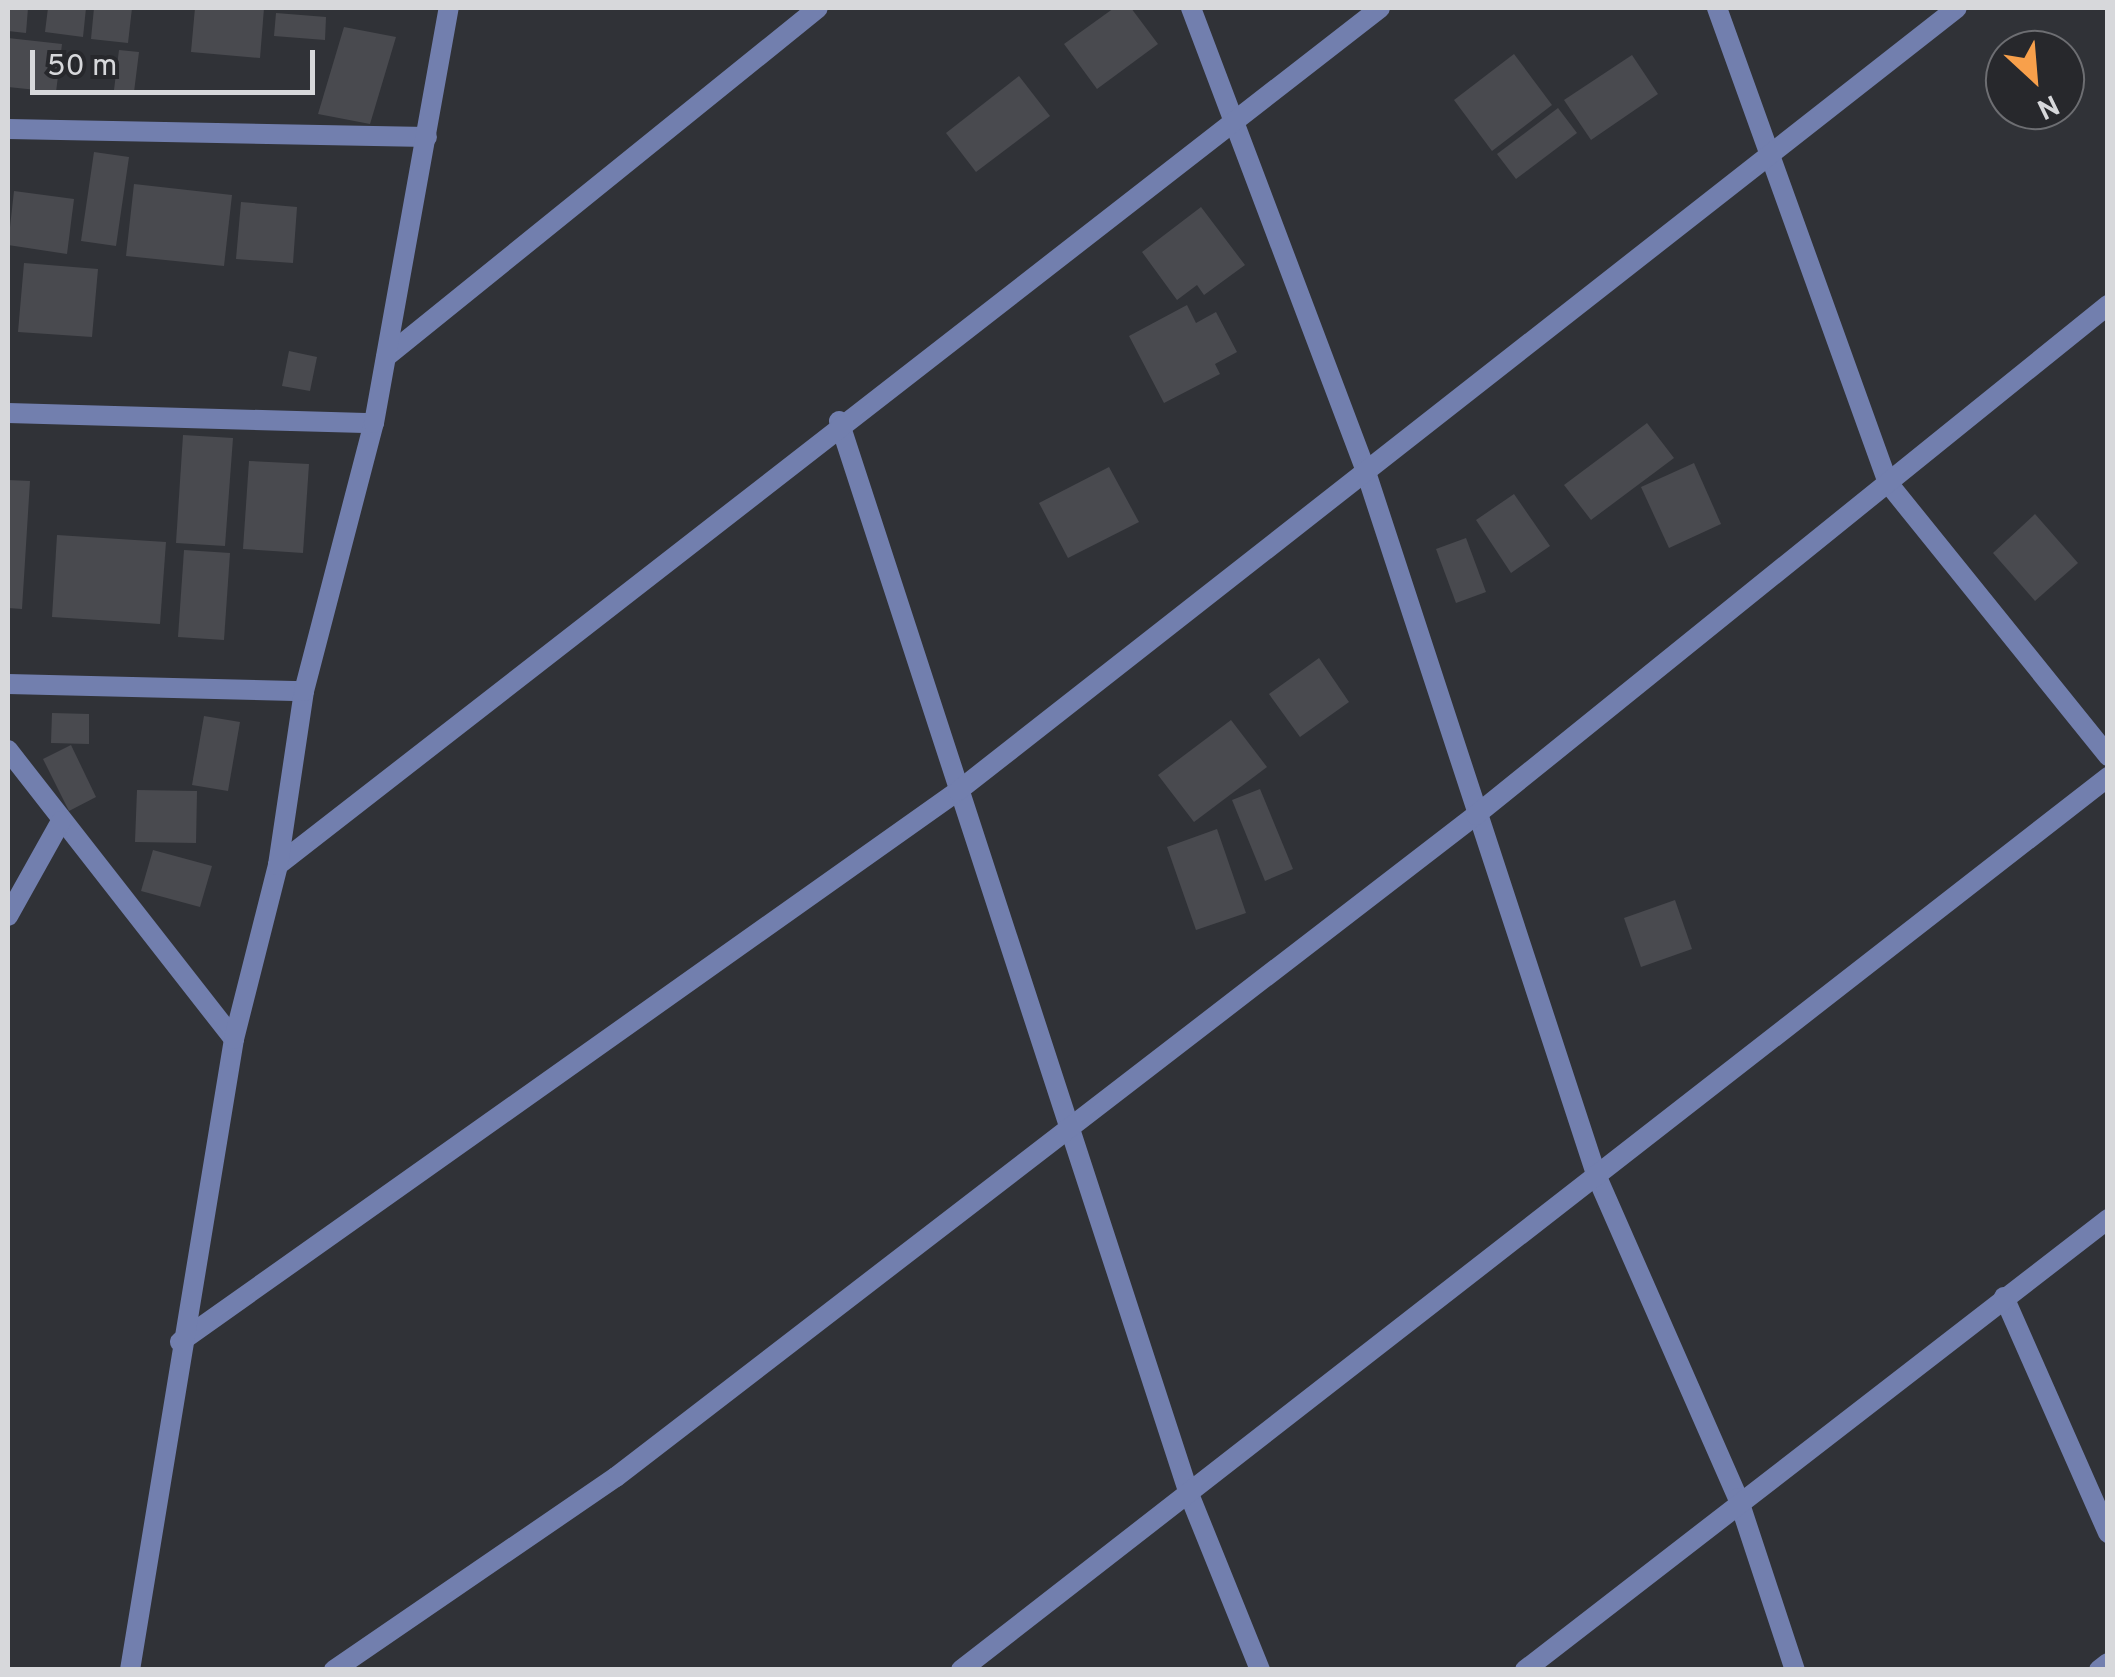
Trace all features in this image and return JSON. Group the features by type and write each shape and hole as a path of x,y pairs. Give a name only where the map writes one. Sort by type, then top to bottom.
{"street":[{"path":"130,1670 180,1342 234,1038 278,865 304,691 374,423 450,8"},
{"path":"386,357 818,8"},
{"path":"1191,8 1364,469 1597,1178 1738,1498 1795,1670"},
{"path":"278,865 839,421 1380,8"},
{"path":"1716,8 1888,483 2108,756"},
{"path":"180,1342 958,791 1956,8"},
{"path":"8,129 427,137"},
{"path":"334,1670 616,1477 1476,814 2108,305"},
{"path":"8,413 374,423"},
{"path":"839,421 1189,1494 1260,1670"},
{"path":"8,684 304,691"},
{"path":"8,750 234,1038"},
{"path":"961,1670 2108,777"},
{"path":"8,916 60,821"},
{"path":"1525,1670 1738,1498 2108,1219"},
{"path":"2004,1297 2108,1532"},
{"path":"2099,1670 2108,1663"}],"building":[{"path":"8,8 28,8 26,33 8,31"},
{"path":"48,8 86,8 83,37 45,32"},
{"path":"94,8 132,8 128,43 91,39"},
{"path":"195,8 264,8 260,58 191,52"},
{"path":"1114,8 1131,8 1158,44 1097,89 1064,44"},
{"path":"276,13 326,17 325,40 274,36"},
{"path":"344,27 396,37 370,124 318,114"},
{"path":"8,38 62,44 56,92 8,87"},
{"path":"119,50 139,52 134,92 114,90"},
{"path":"1514,54 1552,105 1492,151 1454,100"},
{"path":"1632,55 1658,94 1591,140 1564,100"},
{"path":"1019,76 1050,116 976,172 946,133"},
{"path":"1558,108 1577,133 1516,179 1497,154"},
{"path":"94,152 129,157 116,246 81,241"},
{"path":"134,184 232,195 224,266 126,256"},
{"path":"14,191 74,199 67,254 8,245"},
{"path":"241,202 297,207 293,263 236,259"},
{"path":"1201,207 1245,265 1204,295 1197,285 1177,300 1142,252"},
{"path":"24,263 98,269 92,337 18,332"},
{"path":"1187,305 1196,323 1216,312 1237,352 1215,364 1220,374 1164,403 1129,336"},
{"path":"289,351 317,357 310,391 282,386"},
{"path":"1647,423 1674,458 1591,520 1564,485"},
{"path":"183,435 233,438 225,546 176,543"},
{"path":"249,461 309,464 303,553 243,549"},
{"path":"1694,463 1721,524 1669,548 1641,487"},
{"path":"1109,467 1139,522 1068,558 1039,503"},
{"path":"8,480 30,481 22,609 8,608"},
{"path":"1514,494 1550,546 1511,573 1476,520"},
{"path":"2035,514 2078,563 2035,601 1993,553"},
{"path":"57,535 166,542 160,624 52,617"},
{"path":"1466,538 1486,592 1456,603 1436,549"},
{"path":"184,550 230,553 224,640 178,637"},
{"path":"1319,658 1349,702 1300,737 1269,694"},
{"path":"52,713 89,714 89,744 51,743"},
{"path":"204,716 240,722 228,791 192,785"},
{"path":"1231,720 1267,767 1194,822 1158,775"},
{"path":"71,745 96,797 69,811 43,759"},
{"path":"1260,789 1293,869 1265,881 1232,800"},
{"path":"137,790 197,791 196,843 135,842"},
{"path":"1217,829 1246,913 1196,930 1167,847"},
{"path":"153,850 212,866 200,907 141,891"},
{"path":"1675,900 1692,949 1641,967 1624,918"}]}
